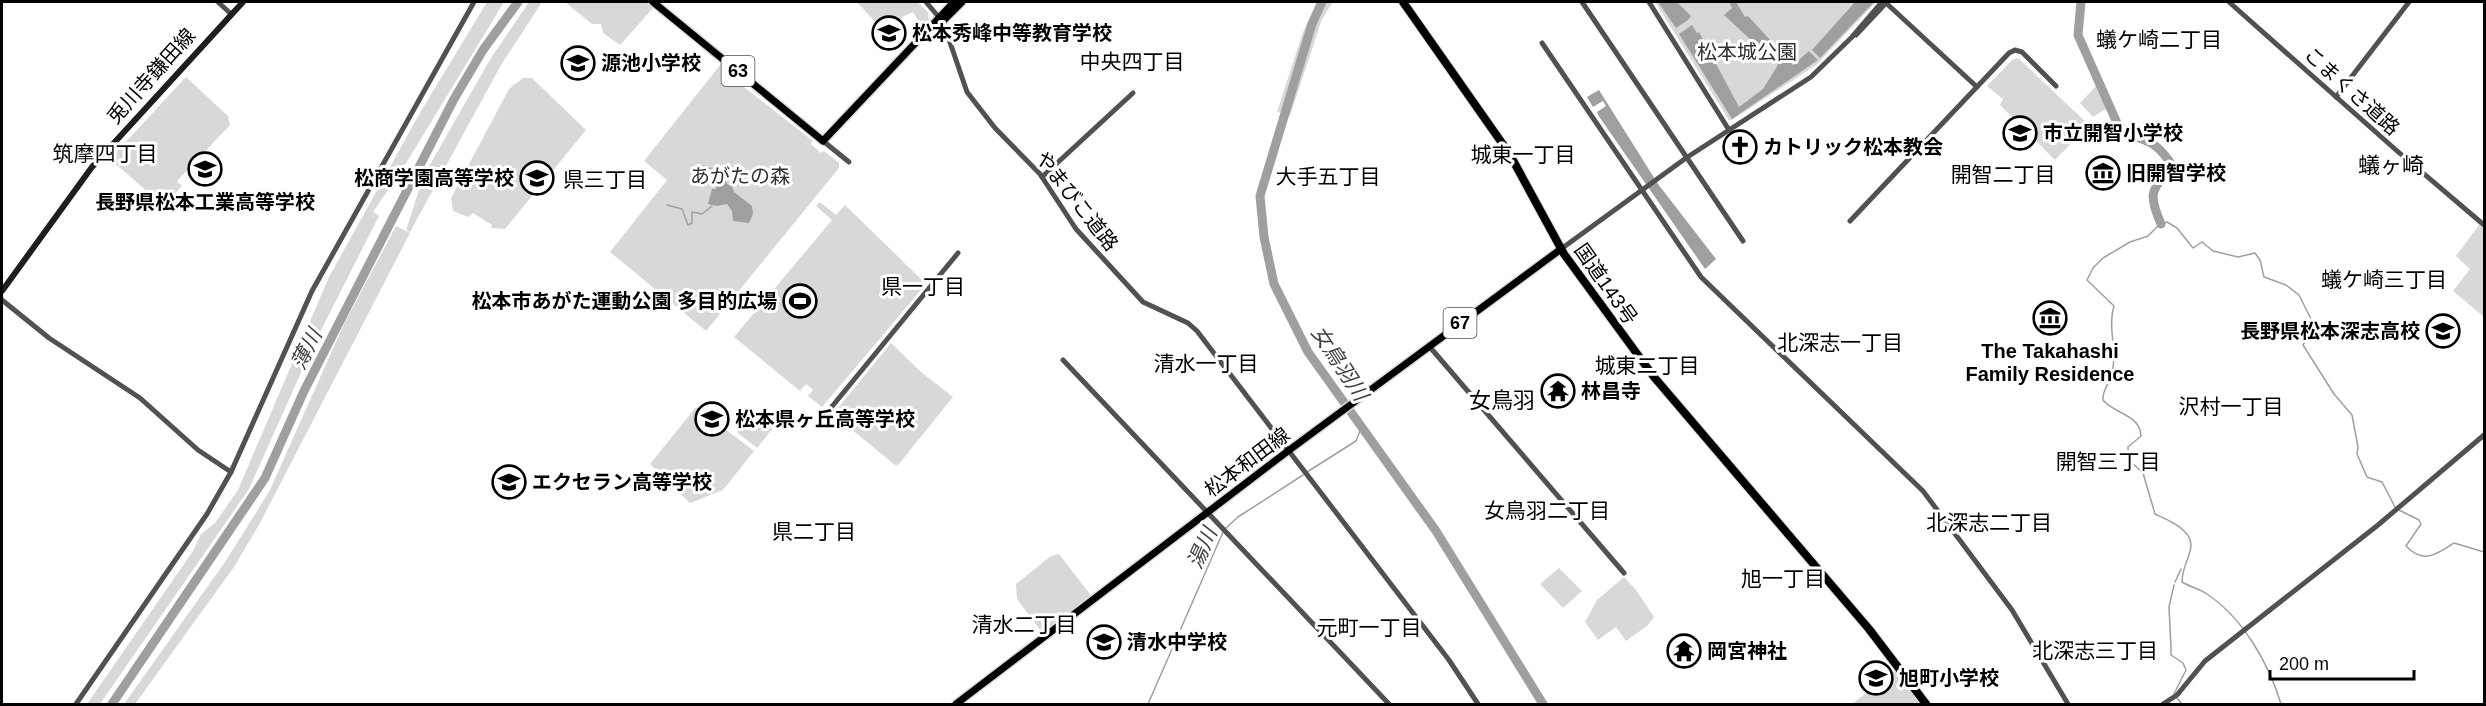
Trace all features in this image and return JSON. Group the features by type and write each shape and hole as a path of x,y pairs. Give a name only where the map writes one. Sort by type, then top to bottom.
{"highway":[{"name":"国道143号","path":"1403,2 1509,153 1562,249 1654,377 1869,629 1926,705"}],"main road":[{"name":"兎川寺鎌田線","path":"2,291 92,167 230,13 243,2"},
{"name":"63","path":"653,2 823,141"},
{"path":"942,19 954,2"},
{"path":"823,141 914,46 962,2"},
{"name":"松本和田線","path":"956,705 1288,451 1562,249"}],"street":[{"path":"218,2 230,13"},
{"path":"76,705 207,514 231,472 312,291 474,2"},
{"name":"やまびこ道路","path":"926,2 942,19 958,70 968,92 995,128 1042,177 1076,229 1143,302 1177,316 1197,331 1449,660 1479,705"},
{"path":"1582,2 1743,241"},
{"path":"1649,2 1730,130"},
{"path":"1562,249 1655,179 1811,77 1885,2 1977,87"},
{"name":"こまくさ道路","path":"2229,2 2484,225"},
{"path":"2336,97 2409,2"},
{"path":"1542,43 1643,188 1701,277 1923,491 2012,610 2068,705"},
{"path":"1850,221 2009,53 2015,50 2022,52 2056,86"},
{"path":"1042,177 1133,93"},
{"path":"823,141 849,162"},
{"path":"825,415 958,253"},
{"path":"2,300 42,333 146,402 198,450 231,472"},
{"path":"1429,346 1624,573"},
{"path":"1063,360 1389,705"},
{"path":"2163,705 2176,696 2199,667 2378,525 2484,435"}],"green space":[{"path":"487,2 504,2 405,165 373,212 379,216 312,348 249,489 100,704 87,704 193,551 201,534 215,523 238,490 329,277 421,111"},
{"path":"529,2 542,2 501,65 410,232 406,230 424,175 491,58"},
{"path":"565,2 646,2 653,8 620,45 603,33 601,24 592,24"},
{"path":"857,2 917,2 928,12 929,20 922,26 913,12 902,17 887,35"},
{"path":"1317,2 1321,2 1282,113 1277,112 1303,32"},
{"path":"1324,2 1333,2 1322,19 1290,116 1284,115"},
{"name":"松本城公園","path":"1655,2 1876,2 1816,65 1729,120"},
{"path":"2018,58 2089,125 2055,160 2000,105 2003,99 1987,86 2012,60"},
{"name":"あがたの森","path":"721,64 736,76 735,80 813,141 811,144 821,153 824,151 839,163 839,168 706,331 610,252 667,180 644,161"},
{"path":"186,77 228,116 230,125 177,181 182,186 164,206 110,159"},
{"path":"523,78 532,78 586,130 505,229 491,228 492,225 473,213 468,217 453,211 451,198 509,89"},
{"path":"2098,84 2107,108 2093,117 2080,103"},
{"path":"820,202 836,215 845,205 926,284 822,407 808,396 813,390 806,384 800,391 734,337 832,220 816,206"},
{"path":"2479,225 2484,229 2484,317 2453,291 2470,269 2456,256"},
{"path":"396,226 410,233 260,523 234,567 135,704 124,704 225,562 269,492 344,324"},
{"path":"891,343 921,372 953,397 898,465 895,465 834,413"},
{"path":"696,407 754,451 723,490 690,503 650,464"},
{"path":"753,412 773,428 757,448 737,432"},
{"path":"1059,554 1092,597 1043,634 1017,599 1016,584 1051,556"},
{"path":"1559,568 1582,591 1563,608 1540,584"},
{"path":"1624,577 1654,617 1647,626 1626,641 1616,627 1598,640 1585,622 1597,600"},
{"path":"1896,670 1922,704 1852,704"}],"shaded area":[{"path":"1658,2 1677,2 1691,16 1676,28"},
{"path":"1729,2 1736,2 1745,17 1748,16 1793,65 1809,51 1818,60 1732,119 1679,34 1692,25 1697,33 1699,32 1739,107 1763,89 1778,65 1724,15 1732,8"},
{"path":"1855,2 1874,2 1820,58 1812,50"},
{"path":"1599,90 1658,184 1716,259 1705,269 1598,115 1597,112 1606,106 1603,101 1593,107 1587,97"},
{"path":"704,165 713,169 726,167 728,170 725,178 727,184 732,186 734,192 752,206 753,214 749,223 733,221 732,211 727,204 717,206 708,204 712,189 716,189 716,181 703,182 697,179 700,167"}],"waterway":[{"name":"薄川","path":"112,704 265,478 304,391 454,99 483,50 518,2"},
{"name":"女鳥羽川","path":"1322,2 1312,24 1260,196 1264,237 1274,284 1308,352 1436,531 1543,704"},
{"path":"2081,2 2078,35 2117,123 2129,136 2143,139 2154,145 2172,165 2154,192 2154,205 2161,224"},
{"path":"667,205 682,209 688,225 692,223 692,212 702,214 712,206"},
{"path":"2281,704 2262,658 2243,629 2220,604 2204,592 2182,582 2183,571 2191,549 2190,539 2183,529 2155,514 2143,473 2128,459 2128,447 2141,436 2140,429 2131,419 2103,400 2114,364 2112,323 2114,306 2087,280 2093,268 2103,258 2130,242 2148,236 2158,226 2167,222 2177,228 2193,248 2202,242 2213,251 2238,257 2255,253 2260,260 2264,277 2286,285 2299,295 2315,327 2303,345 2334,394 2352,415 2358,447 2357,454 2367,477 2382,482 2395,507"},
{"name":"湯川","path":"1307,472 1356,441 1362,426"},
{"name":"湯川","path":"1226,528 1238,517 1303,475"},
{"path":"2399,510 2419,520 2421,524 2406,546 2418,555 2430,556 2454,543 2484,552"},
{"name":"湯川","path":"1148,704 1223,532"},
{"path":"2175,582 2181,569"},
{"path":"2174,585 2169,607 2171,655 2183,663 2186,670 2174,694"},
{"path":"2177,698 2182,704"}],"place":[{"name":"松本秀峰中等教育学校","path":"889,33"},
{"name":"源池小学校","path":"578,63"},
{"name":"市立開智小学校","path":"2020,133"},
{"name":"カトリック松本教会","path":"1740,147"},
{"name":"長野県松本工業高等学校","path":"205,169"},
{"name":"旧開智学校","path":"2103,173"},
{"name":"松商学園高等学校","path":"537,178"},
{"name":"松本市あがた運動公園 多目的広場","path":"800,301"},
{"name":"The Takahashi Family Residence","path":"2050,318"},
{"name":"長野県松本深志高校","path":"2443,331"},
{"name":"林昌寺","path":"1558,391"},
{"name":"松本県ヶ丘高等学校","path":"712,419"},
{"name":"エクセラン高等学校","path":"509,482"},
{"name":"清水中学校","path":"1104,642"},
{"name":"岡宮神社","path":"1684,651"},
{"name":"旭町小学校","path":"1876,678"}],"district":[{"name":"蟻ケ崎二丁目","path":"2159,39"},
{"name":"中央四丁目","path":"1132,61"},
{"name":"筑摩四丁目","path":"105,153"},
{"name":"城東一丁目","path":"1523,154"},
{"name":"蟻ヶ崎","path":"2391,165"},
{"name":"開智二丁目","path":"2003,174"},
{"name":"大手五丁目","path":"1328,176"},
{"name":"県三丁目","path":"605,179"},
{"name":"蟻ケ崎三丁目","path":"2384,279"},
{"name":"県一丁目","path":"923,286"},
{"name":"北深志一丁目","path":"1840,342"},
{"name":"清水一丁目","path":"1206,363"},
{"name":"城東二丁目","path":"1647,365"},
{"name":"女鳥羽","path":"1502,400"},
{"name":"沢村一丁目","path":"2231,406"},
{"name":"開智三丁目","path":"2108,461"},
{"name":"女鳥羽二丁目","path":"1547,510"},
{"name":"北深志二丁目","path":"1989,522"},
{"name":"県二丁目","path":"814,531"},
{"name":"旭一丁目","path":"1783,578"},
{"name":"清水二丁目","path":"1024,624"},
{"name":"元町一丁目","path":"1369,627"},
{"name":"北深志三丁目","path":"2095,650"}]}
